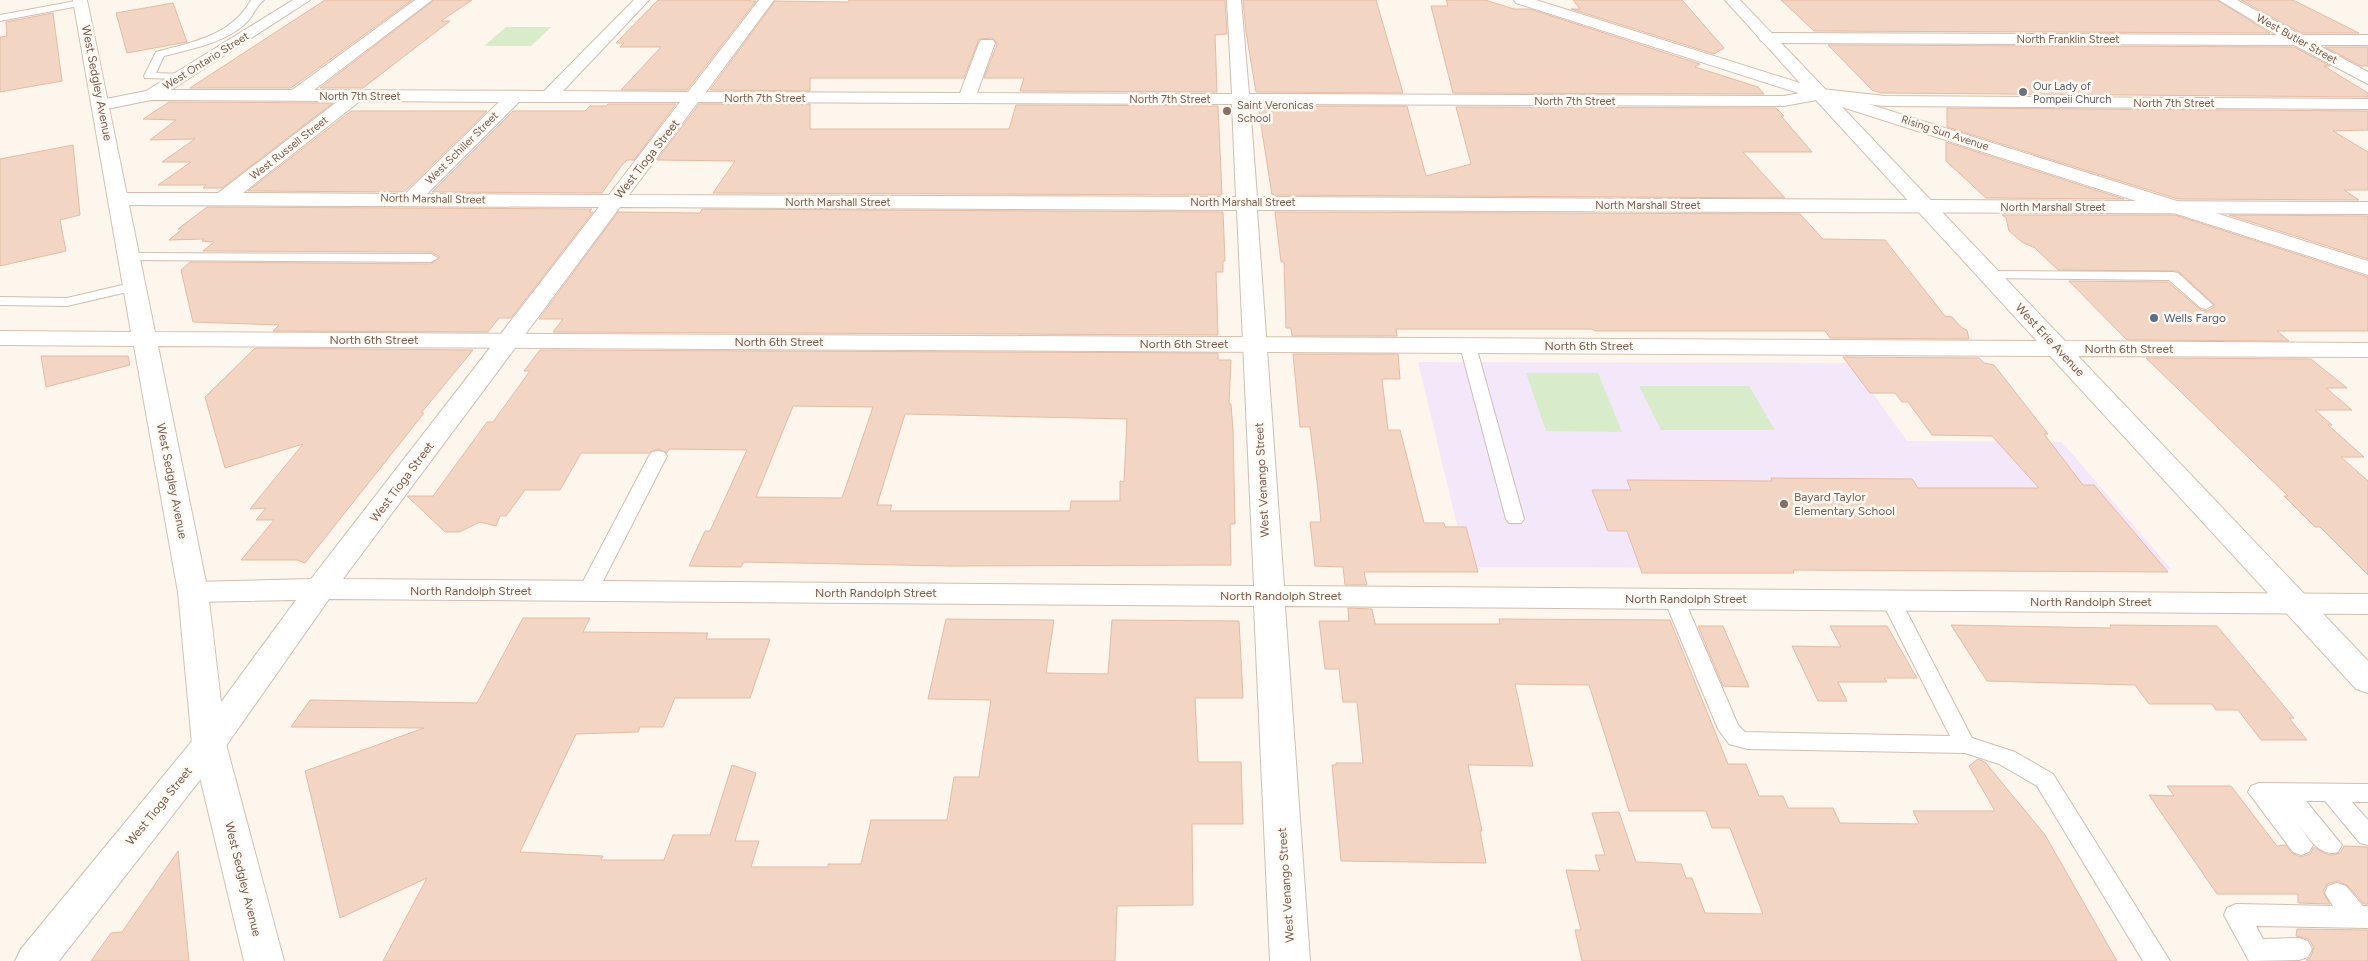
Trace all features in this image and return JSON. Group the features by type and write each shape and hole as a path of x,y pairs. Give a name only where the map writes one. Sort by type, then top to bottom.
{"street":[{"name":"West Ontario Street","path":"102,105 151,95 303,0"},
{"path":"295,96 425,0"},
{"path":"548,97 642,0"},
{"name":"West Tioga Street","path":"35,961 209,744 320,590 767,0"},
{"name":"West Venango Street","path":"1234,0 1290,961"},
{"name":"Rising Sun Avenue","path":"1521,0 2368,268"},
{"name":"West Erie Avenue","path":"1732,0 1822,94 1925,207 2368,681"},
{"name":"West Butler Street","path":"2226,0 2368,79"},
{"name":"West Sedgley Avenue","path":"81,2 193,592 209,744 264,961"},
{"name":"North Franklin Street","path":"1767,38 2368,40"},
{"path":"966,99 987,43"},
{"name":"North 7th Street","path":"151,95 1784,101 1822,94 1885,101 2368,104"},
{"name":"West Russell Street","path":"223,199 354,96"},
{"name":"West Schiller Street","path":"411,199 514,97"},
{"name":"North Marshall Street","path":"118,199 1246,202 2368,208"},
{"name":"North 6th Street","path":"0,338 2368,350"},
{"name":"North Randolph Street","path":"193,592 320,590 588,591 2368,604"}],"lane":[{"path":"180,77 149,76 160,54 214,38 237,25 252,11 256,1 260,0"},
{"path":"0,18 81,2"},
{"path":"130,257 431,258"},
{"path":"1989,275 2173,276 2206,305"},
{"path":"0,302 67,302 135,286"},
{"path":"1468,346 1515,519"},
{"path":"588,591 658,456"},
{"path":"1674,598 1729,729 1737,738 1747,741 1965,744 1990,749 2016,761 2045,780 2157,961"},
{"path":"1891,600 1965,744"},
{"path":"2301,845 2259,792 2368,793"},
{"path":"2284,792 2330,845"},
{"path":"2330,792 2368,836"},
{"path":"2337,893 2363,917"},
{"path":"2298,949 2260,955 2236,915 2363,917"}],"shaded area":[{"name":"Bayard Taylor Elementary School","path":"1418,362 1851,363 1907,441 2062,442 2171,569 1467,567"}],"green space":[{"path":"506,27 551,27 531,46 484,46"},
{"path":"1526,373 1598,373 1622,432 1546,431"},
{"path":"1639,386 1749,386 1775,430 1661,430"}],"building":[{"path":"325,0 412,0 291,88 190,88"},
{"path":"434,0 472,0 441,21 450,21 363,88 320,88"},
{"path":"658,0 756,1 687,90 621,90 661,47 620,47 624,43 616,43"},
{"path":"849,0 1225,0 1227,34 1215,35 1217,92 1020,91 1024,78 984,78 997,44 993,38 979,39 964,78 810,78 810,91 710,90 775,1 848,2"},
{"path":"1243,0 1376,0 1403,93 1256,92 1246,32"},
{"path":"1446,0 1485,0 1514,9 1530,9 1700,64 1695,67 1758,87 1764,94 1453,93 1431,6 1448,6"},
{"path":"1573,0 1682,0 1724,48 1714,54 1571,9 1580,9"},
{"path":"1781,0 2217,0 2270,33 1814,31"},
{"path":"2241,0 2293,0 2359,33 2301,33"},
{"path":"173,3 187,42 127,53 116,13"},
{"path":"53,13 62,81 0,92 0,37 7,36 6,22"},
{"path":"1828,45 2294,47 2330,66 2324,66 2368,93 2368,97 1881,93 1872,90"},
{"path":"2325,47 2368,47 2368,66 2361,66"},
{"path":"169,102 333,103 222,188 203,188 206,185 158,185 191,162 162,162 195,139 150,140 176,120 143,119"},
{"path":"608,104 676,104 634,160 627,160 622,165 602,193 432,192 513,111 585,111 590,106 606,106"},
{"path":"699,104 810,104 810,129 1009,129 1016,105 1218,106 1222,195 713,193 735,161 657,160"},
{"path":"1258,106 1407,106 1426,176 1471,164 1456,107 1776,108 1812,152 1743,152 1785,198 1272,195"},
{"path":"1947,108 2368,111 2368,130 2333,131 2368,152 2368,190 2344,190 2359,200 2178,199 1947,127"},
{"path":"351,111 487,111 404,192 248,191"},
{"path":"1946,142 2124,199 1986,198 1946,161"},
{"path":"73,145 80,215 60,220 66,251 0,266 0,159"},
{"path":"207,207 592,209 589,212 593,212 511,318 499,318 488,332 273,331 279,325 193,322 181,270 190,262 431,264 440,257 431,252 203,251 214,242 202,241 204,239 169,240 182,229 178,229"},
{"path":"702,209 1223,212 1225,261 1223,261 1223,272 1216,272 1218,335 553,332 563,319 539,319 618,212 700,213"},
{"path":"1275,212 1800,214 1823,239 1885,240 1945,316 1952,317 1962,328 1967,330 1969,339 1830,338 1825,331 1596,331 1591,329 1396,329 1397,336 1292,336 1291,328 1286,328 1284,262 1281,262"},
{"path":"2002,215 2175,215 2368,277 2368,331 2277,331 2289,341 2127,340 2069,281 2168,282 2201,310 2207,311 2214,307 2214,304 2178,271 2058,270 2035,248 2022,242 2009,231 2006,218"},
{"path":"2229,215 2368,216 2368,259"},
{"path":"255,348 473,350 421,413 424,413 305,563 297,560 241,560 274,520 256,520 266,508 250,509 303,444 225,468 205,397"},
{"path":"540,350 1218,353 1218,360 1231,360 1229,404 1231,404 1233,430 1235,524 1230,524 1231,565 950,566 744,562 741,567 689,566 705,531 710,531 747,450 669,449 667,453 658,449 649,453 581,453 560,490 525,490 506,516 500,516 496,526 480,522 459,532 445,532 407,496 433,496 487,422 493,422 530,371 524,371","holes":["793,406 873,407 842,498 756,497","905,414 1127,419 1124,482 1120,481 1120,501 1071,501 1070,511 890,511 892,505 877,505"]},
{"path":"1293,354 1398,354 1400,379 1382,379 1388,430 1400,430 1424,523 1444,523 1445,527 1466,527 1478,572 1364,572 1367,585 1345,585 1343,567 1315,566 1310,522 1321,522 1318,490 1310,427 1300,427"},
{"path":"41,356 128,356 130,365 46,387"},
{"path":"1843,357 1979,358 1984,363 1994,365 2048,434 2044,434 2083,485 2094,485 2168,572 1793,570 1794,573 1642,573 1627,531 1608,531 1592,490 1631,490 1627,480 1772,481 1771,478 1912,479 1918,488 2039,488 1992,436 1932,435 1908,402 1902,402 1895,393 1870,393"},
{"path":"2146,358 2311,359 2347,388 2326,388 2352,410 2315,410 2332,425 2328,425 2364,457 2341,457 2368,481 2368,575 2320,527 2315,527 2284,496 2288,496"},
{"path":"1348,608 1372,609 1375,624 1500,624 1499,619 1670,620 1728,764 1746,764 1759,796 1783,796 1788,808 1833,808 1840,823 1919,824 1913,811 1995,811 1969,766 1978,759 1985,762 2045,835 2117,961 1582,961 1575,930 1581,930 1566,870 1600,871 1595,855 1605,855 1592,813 1619,812 1636,862 1681,864 1686,878 1692,878 1705,913 1763,914 1730,828 1712,828 1706,811 1629,811 1589,685 1515,684 1533,766 1468,765 1482,831 1480,831 1486,863 1341,861 1332,765 1336,765 1336,763 1363,763 1357,702 1343,702 1339,669 1325,669 1319,621 1349,621"},
{"path":"523,618 590,618 583,632 708,633 706,639 770,639 750,698 675,698 663,727 640,727 638,732 576,734 520,852 603,856 601,860 664,860 673,835 710,835 732,765 756,773 735,841 759,841 751,867 828,867 828,864 861,864 871,820 947,820 954,777 979,777 991,700 928,699 946,619 1054,620 1046,673 1108,674 1112,620 1239,621 1243,698 1195,698 1198,762 1241,762 1243,824 1192,824 1193,905 1117,906 1115,961 383,961 427,878 340,918 305,771 424,728 291,727 310,700 477,703"},
{"path":"1951,625 2111,628 2110,625 2217,626 2294,718 2289,718 2307,740 2261,740 2238,710 2216,710 2212,704 2149,704 2135,685 1987,681"},
{"path":"1698,626 1723,626 1749,687 1723,686"},
{"path":"1830,626 1887,626 1917,678 1884,678 1887,682 1838,682 1847,701 1818,701 1792,646 1841,647"},
{"path":"2167,786 2231,786 2277,846 2286,845 2292,853 2300,857 2310,854 2314,847 2331,855 2340,853 2344,846 2368,847 2368,904 2364,904 2347,885 2338,881 2327,884 2323,892 2330,904 2298,903 2298,894 2217,894 2149,795 2174,796"},
{"path":"178,851 189,961 91,961 111,933 122,932"},
{"path":"2297,929 2368,930 2368,961 2307,961 2314,948 2309,939 2296,936"}],"place":[{"name":"Our Lady of Pompeii Church","path":"2023,92"},
{"name":"Saint Veronicas School","path":"1227,111"},
{"name":"Wells Fargo","path":"2154,318"},
{"name":"Bayard Taylor Elementary School","path":"1784,504"}]}
